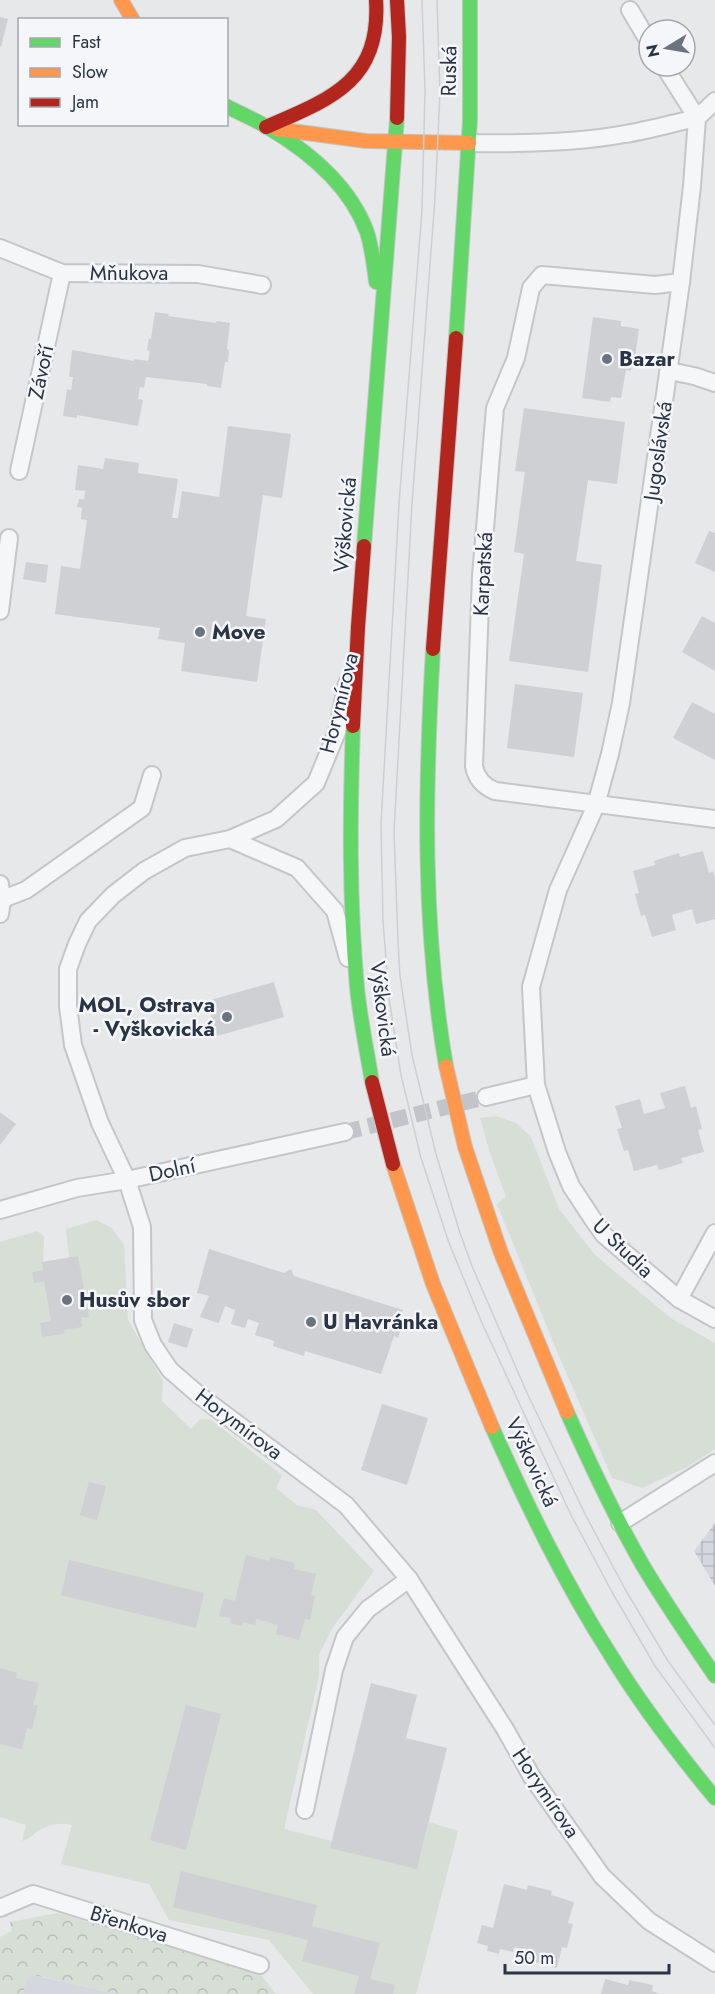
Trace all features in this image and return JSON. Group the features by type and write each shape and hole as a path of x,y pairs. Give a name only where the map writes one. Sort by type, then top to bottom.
{"street":[{"path":"121,0 132,18"},
{"path":"266,127 312,108 327,99 360,69 375,43 376,0"},
{"path":"396,142 399,37 397,0"},
{"name":"Ruská","path":"469,143 470,0"},
{"path":"630,10 637,22"},
{"path":"672,78 697,117"},
{"path":"266,127 366,141 506,144 605,137 648,130 697,117 715,101"},
{"path":"228,107 306,152 330,175 365,227 383,322"},
{"name":"Jugoslávská","path":"536,1085 531,987 558,890 596,805 621,703 681,282 697,117"},
{"name":"Výškovická","path":"396,142 358,627 350,834 357,988 372,1082 412,1228 439,1303 494,1433 579,1604 664,1733 715,1798"},
{"path":"469,143 437,578 426,794 426,894 433,992 446,1066 465,1147 485,1210 519,1299 577,1434 620,1523 667,1605 715,1676"},
{"name":"Mňukova","path":"0,248 62,273 198,274 262,285"},
{"name":"Závoří","path":"19,471 62,273"},
{"name":"Karpatská","path":"681,282 655,285 542,275 531,288 516,358 495,408 482,576 474,765 479,779 495,791 715,819"},
{"path":"669,371 715,383"},
{"path":"0,611 9,538"},
{"name":"Horymírova","path":"358,627 337,732 316,783 276,819 231,839 185,848 144,871 113,895 88,921 68,969 68,1006 73,1045 100,1123 127,1180 142,1227 143,1320 153,1345 170,1370 200,1396 346,1505 409,1579 505,1730 532,1777 602,1876 649,1921 715,1963"},
{"path":"1,900 26,890 142,808 152,775"},
{"path":"231,839 297,868 335,910 357,988"},
{"path":"486,1097 536,1085"},
{"name":"U Studia","path":"536,1085 557,1152 571,1186 604,1235 679,1299 715,1319"},
{"name":"Dolní","path":"0,1210 77,1188 127,1180 345,1132"},
{"path":"679,1299 715,1233"},
{"path":"620,1523 715,1462"},
{"path":"306,1810 334,1670 345,1637 368,1609 409,1579"},
{"name":"Břenkova","path":"0,1908 33,1894 260,1965"}],"shaded area":[{"path":"715,1523 715,1586 694,1551"},
{"path":"28,1974 118,1994 23,1994"}],"green space":[{"path":"496,1116 516,1123 531,1137 559,1209 595,1255 672,1319 715,1343 715,1449 687,1467 642,1488 612,1478 497,1204 506,1197 480,1118"},
{"path":"96,1220 112,1228 124,1245 128,1320 163,1381 162,1401 191,1429 200,1419 210,1419 282,1475 276,1488 297,1505 316,1510 374,1571 331,1630 319,1655 319,1676 284,1829 332,1841 417,1868 429,1822 458,1831 416,1994 313,1994 269,1940 169,1920 149,1884 61,1864 72,1825 60,1824 46,1827 22,1841 26,1825 0,1817 0,1242 37,1231 44,1236 43,1270 32,1272 34,1283 44,1282 51,1321 40,1323 42,1337 65,1334 64,1330 88,1316 78,1257 69,1258 66,1229"},
{"path":"58,1913 260,1974 276,1994 118,1994 29,1974 23,1994 0,1994 0,1937 12,1931 10,1922"}],"building":[{"path":"0,17 8,19 1,47 0,46"},
{"path":"155,312 169,314 168,316 230,323 228,362 225,362 221,388 207,386 207,384 146,377 144,388 140,387 138,399 143,400 138,426 77,415 77,418 63,416 67,389 71,390 73,377 69,377 72,350 134,361 134,359 148,361 150,351 147,350"},
{"path":"593,317 621,321 621,326 639,329 635,357 633,357 631,371 626,370 621,398 611,397 610,402 582,398"},
{"path":"524,408 625,422 617,484 588,480 576,561 602,565 588,672 509,661 524,554 514,552 525,472 515,471"},
{"path":"228,426 291,434 282,498 263,495 246,616 266,619 257,682 181,671 185,643 158,639 160,628 55,614 61,566 80,569 87,520 81,519 82,508 77,507 79,499 84,499 85,491 75,490 78,465 103,469 105,458 139,463 138,473 178,479 172,518 178,518 182,491 219,497"},
{"path":"709,531 715,533 715,572 695,563"},
{"path":"26,562 48,565 46,583 23,579"},
{"path":"702,616 715,623 715,671 682,652"},
{"path":"515,684 583,693 574,757 507,748"},
{"path":"692,702 715,714 715,760 673,738"},
{"path":"703,851 709,873 713,871 715,879 715,919 696,924 692,909 672,915 676,930 652,937 645,915 641,916 635,894 639,893 633,871 655,865 654,861 679,853 680,857"},
{"path":"274,982 284,1017 217,1036 207,1001"},
{"path":"685,1086 691,1108 696,1106 702,1129 698,1130 704,1152 681,1158 683,1163 659,1170 657,1165 634,1171 628,1150 624,1151 617,1129 622,1128 615,1106 640,1099 644,1114 665,1108 660,1093"},
{"path":"0,1112 16,1124 0,1145"},
{"path":"209,1249 284,1273 291,1269 294,1276 403,1310 397,1327 401,1328 398,1338 394,1336 381,1374 305,1351 304,1356 273,1346 274,1341 255,1335 259,1323 248,1319 245,1328 231,1324 235,1310 225,1306 219,1323 200,1317 209,1296 197,1293"},
{"name":"Husův sbor","path":"78,1256 89,1317 81,1318 82,1327 64,1330 65,1334 42,1337 40,1323 51,1321 44,1282 34,1283 32,1272 43,1270 42,1262"},
{"path":"174,1323 193,1329 187,1348 168,1342"},
{"path":"382,1404 428,1418 407,1485 361,1470"},
{"path":"89,1482 106,1486 97,1520 80,1515"},
{"path":"246,1555 269,1561 270,1557 295,1563 294,1569 316,1574 311,1595 315,1596 310,1620 305,1619 299,1640 276,1634 278,1625 256,1619 255,1625 243,1622 242,1626 230,1623 231,1618 219,1616 224,1598 235,1601"},
{"path":"69,1560 204,1593 196,1628 61,1595"},
{"path":"0,1668 17,1673 16,1678 39,1683 33,1705 38,1706 32,1729 27,1728 22,1749 0,1744"},
{"path":"371,1683 417,1695 406,1738 447,1748 417,1869 330,1848"},
{"path":"186,1705 221,1714 186,1850 150,1840"},
{"path":"181,1871 317,1905 312,1926 380,1943 370,1979 395,1985 393,1994 354,1994 359,1976 302,1961 308,1940 173,1907"},
{"path":"504,1884 527,1890 528,1885 552,1891 551,1895 574,1902 568,1923 573,1924 567,1948 562,1947 557,1968 532,1961 535,1953 514,1947 513,1952 500,1949 499,1954 487,1951 488,1946 477,1943 482,1925 493,1928"},
{"path":"605,1979 628,1985 629,1980 653,1985 652,1991 660,1994 601,1994"}],"tunnel":[{"path":"345,1132 486,1097"}],"tram line":[{"path":"422,0 425,91 422,210 399,504 381,824 383,921 389,998 401,1075 421,1158 449,1243 482,1323 571,1515 655,1666 715,1748"},
{"path":"437,0 440,93 435,198 412,504 394,832 400,976 412,1055 436,1154 460,1233 527,1393 585,1514 625,1589 668,1661 715,1725"}],"traffic: fast":[{"path":"456,338 470,120 470,0"},
{"path":"228,107 262,124 298,147 339,185 360,215 367,232 376,282"},
{"path":"364,546 397,118"},
{"path":"433,649 427,806 429,910 438,1014 446,1066"},
{"path":"353,726 351,889 354,954 358,999 372,1082"},
{"path":"567,1412 642,1564 715,1676"},
{"path":"492,1427 547,1543 593,1627 647,1710 715,1798"}],"traffic: slow":[{"path":"121,0 132,18"},
{"path":"277,129 366,141 469,143"},
{"path":"446,1066 465,1147"},
{"path":"465,1147 501,1253 567,1412"},
{"path":"393,1164 433,1284 492,1427"}],"traffic: jam":[{"path":"266,127 331,96 361,68 370,50 375,28 376,0"},
{"path":"397,0 399,37 397,118"},
{"path":"433,649 456,338"},
{"path":"353,726 364,546"},
{"path":"372,1082 393,1164"}],"place":[{"name":"Bazar","path":"607,359"},
{"name":"Move","path":"200,632"},
{"name":"MOL, Ostrava - Vyškovická","path":"227,1017"},
{"name":"Husův sbor","path":"67,1300"},
{"name":"U Havránka","path":"311,1322"}]}
